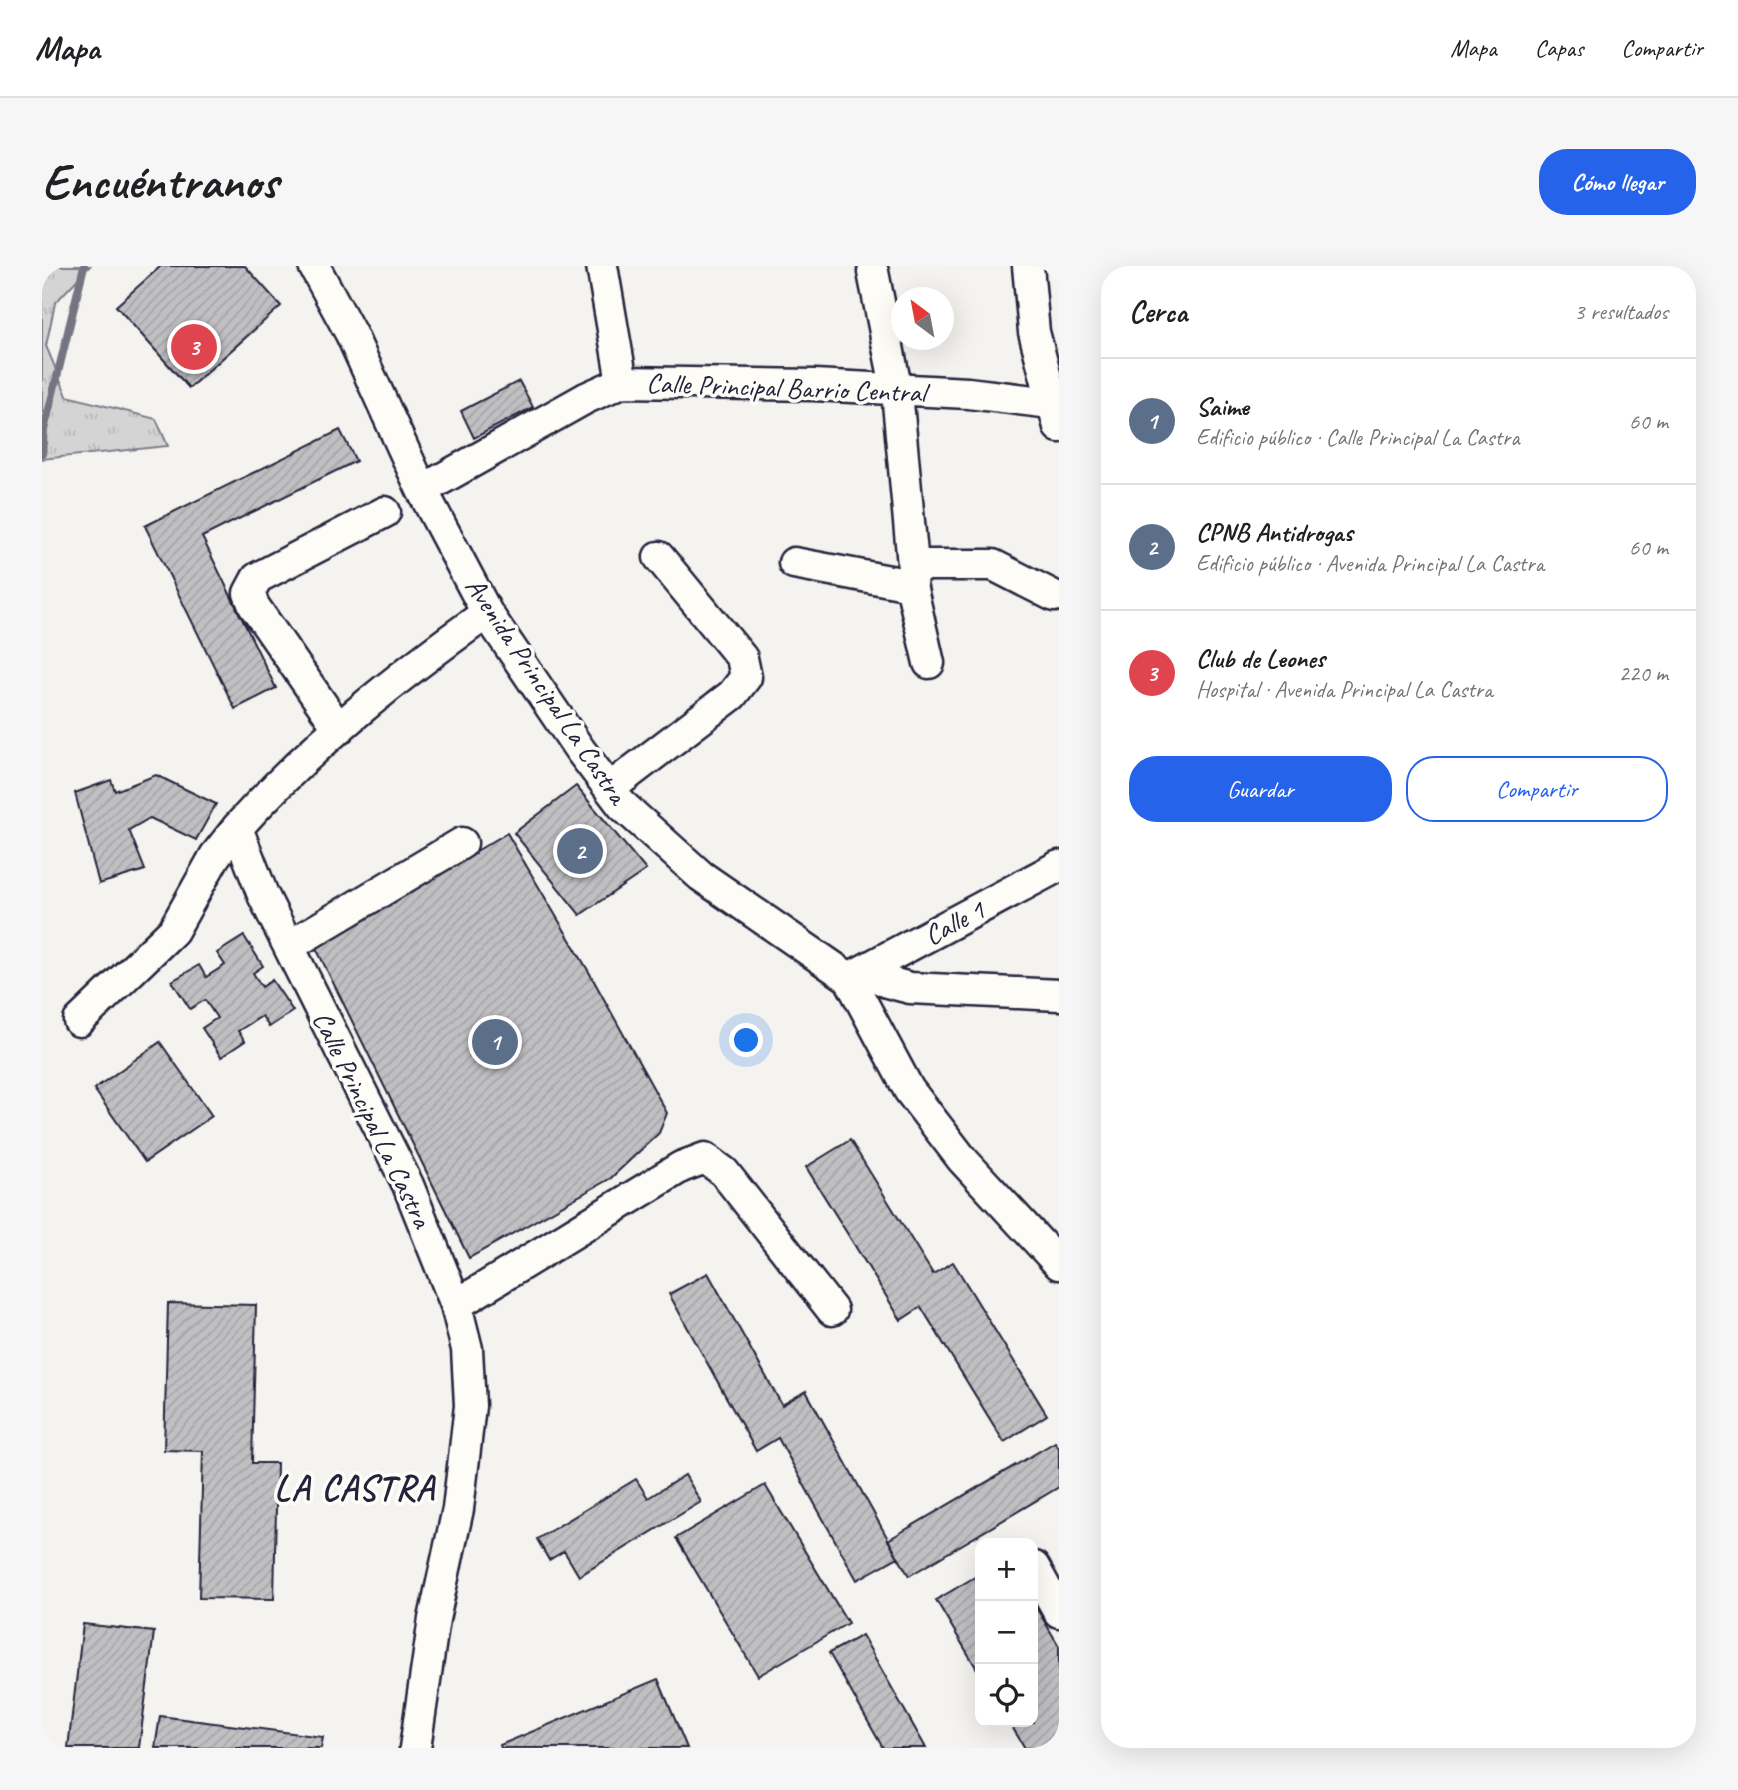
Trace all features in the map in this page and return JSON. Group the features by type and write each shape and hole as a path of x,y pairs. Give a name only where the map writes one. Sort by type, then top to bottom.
{"street":[{"name":"Avenida Principal La Castra","path":"314,266 351,334 422,490 487,613 580,750 622,804 701,876 857,974 909,1090 962,1159 1059,1264"},
{"path":"602,266 622,382"},
{"path":"1028,266 1034,332 1055,415"},
{"path":"873,272 897,391 912,575 929,663"},
{"name":"Calle Principal Barrio Central","path":"422,490 586,398 622,382 727,382 968,393 1055,415"},
{"path":"339,729 254,606 249,593 257,578 385,512"},
{"path":"610,788 732,695 746,677 742,658 659,557"},
{"path":"794,563 912,575 993,565 1057,600"},
{"path":"79,1021 173,932 215,856 278,784 339,729 443,644 487,613"},
{"name":"Calle Principal La Castra","path":"237,828 258,884 408,1185 456,1306 467,1349 470,1406 458,1509 435,1619 415,1748"},
{"path":"289,946 462,843"},
{"name":"Calle 1","path":"857,974 1059,866"},
{"path":"857,974 910,988 1059,995"},
{"path":"456,1306 681,1167 705,1158 724,1172 832,1310"},
{"path":"1038,1574 1059,1612"}],"green space":[{"path":"42,266 90,266 55,303 46,346 67,396 156,419 168,446 42,459"}],"building":[{"path":"161,266 245,266 281,306 189,388 116,306"},
{"path":"519,381 533,407 474,438 461,411"},
{"path":"340,430 356,461 202,537 276,688 235,709 145,526"},
{"path":"156,775 216,804 196,840 150,818 129,830 145,870 99,884 75,793 111,780 115,791"},
{"path":"576,786 646,870 580,915 514,833"},
{"path":"507,833 589,972 667,1113 659,1133 611,1178 469,1258 315,946"},
{"path":"244,936 263,966 253,973 262,987 272,980 293,1011 269,1027 262,1016 238,1031 245,1041 221,1057 202,1028 217,1018 205,1000 190,1009 172,981 199,965 206,977 225,965 217,953"},
{"path":"160,1042 212,1116 145,1162 94,1089"},
{"path":"850,1140 933,1274 953,1262 1047,1415 1004,1442 921,1307 901,1320 806,1167"},
{"path":"708,1273 782,1405 806,1391 898,1557 857,1580 778,1438 756,1451 669,1294"},
{"path":"168,1303 256,1305 252,1463 277,1463 274,1599 199,1598 203,1451 164,1450"},
{"path":"1055,1442 1059,1448 1059,1487 909,1576 888,1540"},
{"path":"685,1475 701,1502 579,1576 564,1551 549,1560 537,1539 636,1479 648,1498"},
{"path":"765,1485 848,1623 758,1676 676,1538"},
{"path":"975,1577 975,1666 936,1600"},
{"path":"1038,1610 1059,1646 1059,1748 1025,1748 1012,1727 1038,1727"},
{"path":"83,1624 154,1632 139,1748 68,1748"},
{"path":"862,1635 926,1748 883,1748 829,1653"},
{"path":"658,1679 687,1748 501,1748 500,1745"},
{"path":"160,1716 323,1737 321,1748 155,1748"}],"waterway":[{"path":"42,454 44,430 84,266"}],"place":[{"name":"Club de Leones","path":"194,347"},
{"name":"CPNB Antidrogas","path":"580,851"},
{"name":"Saime","path":"495,1042"}],"district":[{"name":"LA CASTRA","path":"355,1488"}]}
